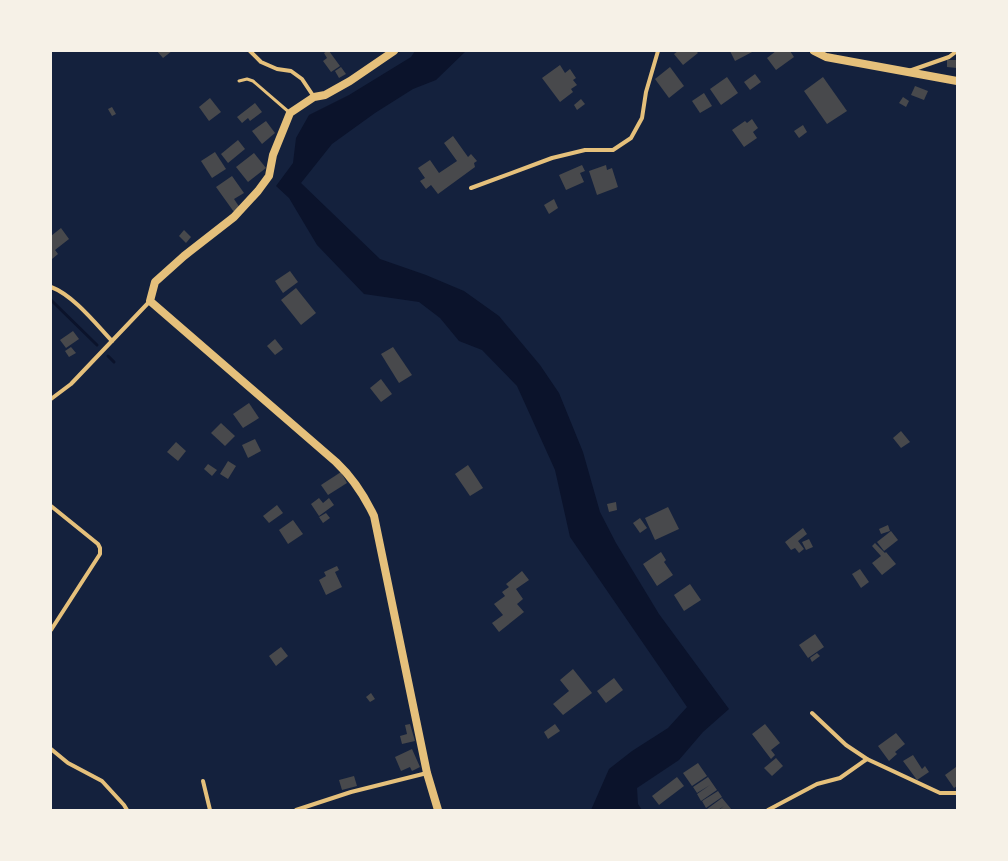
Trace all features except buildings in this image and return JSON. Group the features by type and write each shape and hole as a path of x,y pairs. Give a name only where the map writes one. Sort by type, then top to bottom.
{"main road":[{"path":"394,51 325,96 314,97 290,113 273,155 269,176 234,218 184,256 155,282 150,301 336,462 355,482 365,497 374,516 427,773 438,810"},
{"path":"814,51 826,57 957,81"}],"street":[{"path":"250,51 261,62 278,69 291,71 302,79 314,97"},
{"path":"471,188 552,158 585,150 613,150 631,138 642,118 646,92 658,51"},
{"path":"905,72 949,57 957,51"},
{"path":"51,287 56,289 80,308 112,341"},
{"path":"51,399 64,388 72,384 150,301"},
{"path":"51,506 98,544 100,554 51,630"},
{"path":"812,713 846,745 867,759 940,793 957,793"},
{"path":"51,749 68,763 102,781 127,810"},
{"path":"768,810 817,784 840,778 867,759"},
{"path":"296,810 351,792 427,773"},
{"path":"203,781 210,810"}],"lane":[{"path":"239,81 247,79 252,81 290,113"}],"water":[{"path":"415,51 466,51 436,80 413,89 375,113 332,144 301,183 380,259 426,275 464,291 499,316 540,365 559,393 583,452 600,512 616,543 659,614 729,709 703,732 679,760 637,788 638,804 642,810 591,810 609,769 632,751 668,728 687,707 570,537 555,470 517,386 482,350 459,341 440,318 419,302 364,294 317,245 289,198 276,186 293,163 296,138 309,115 349,95 411,57"}],"waterway":[{"path":"51,300 97,345"},
{"path":"108,356 114,362"}]}
